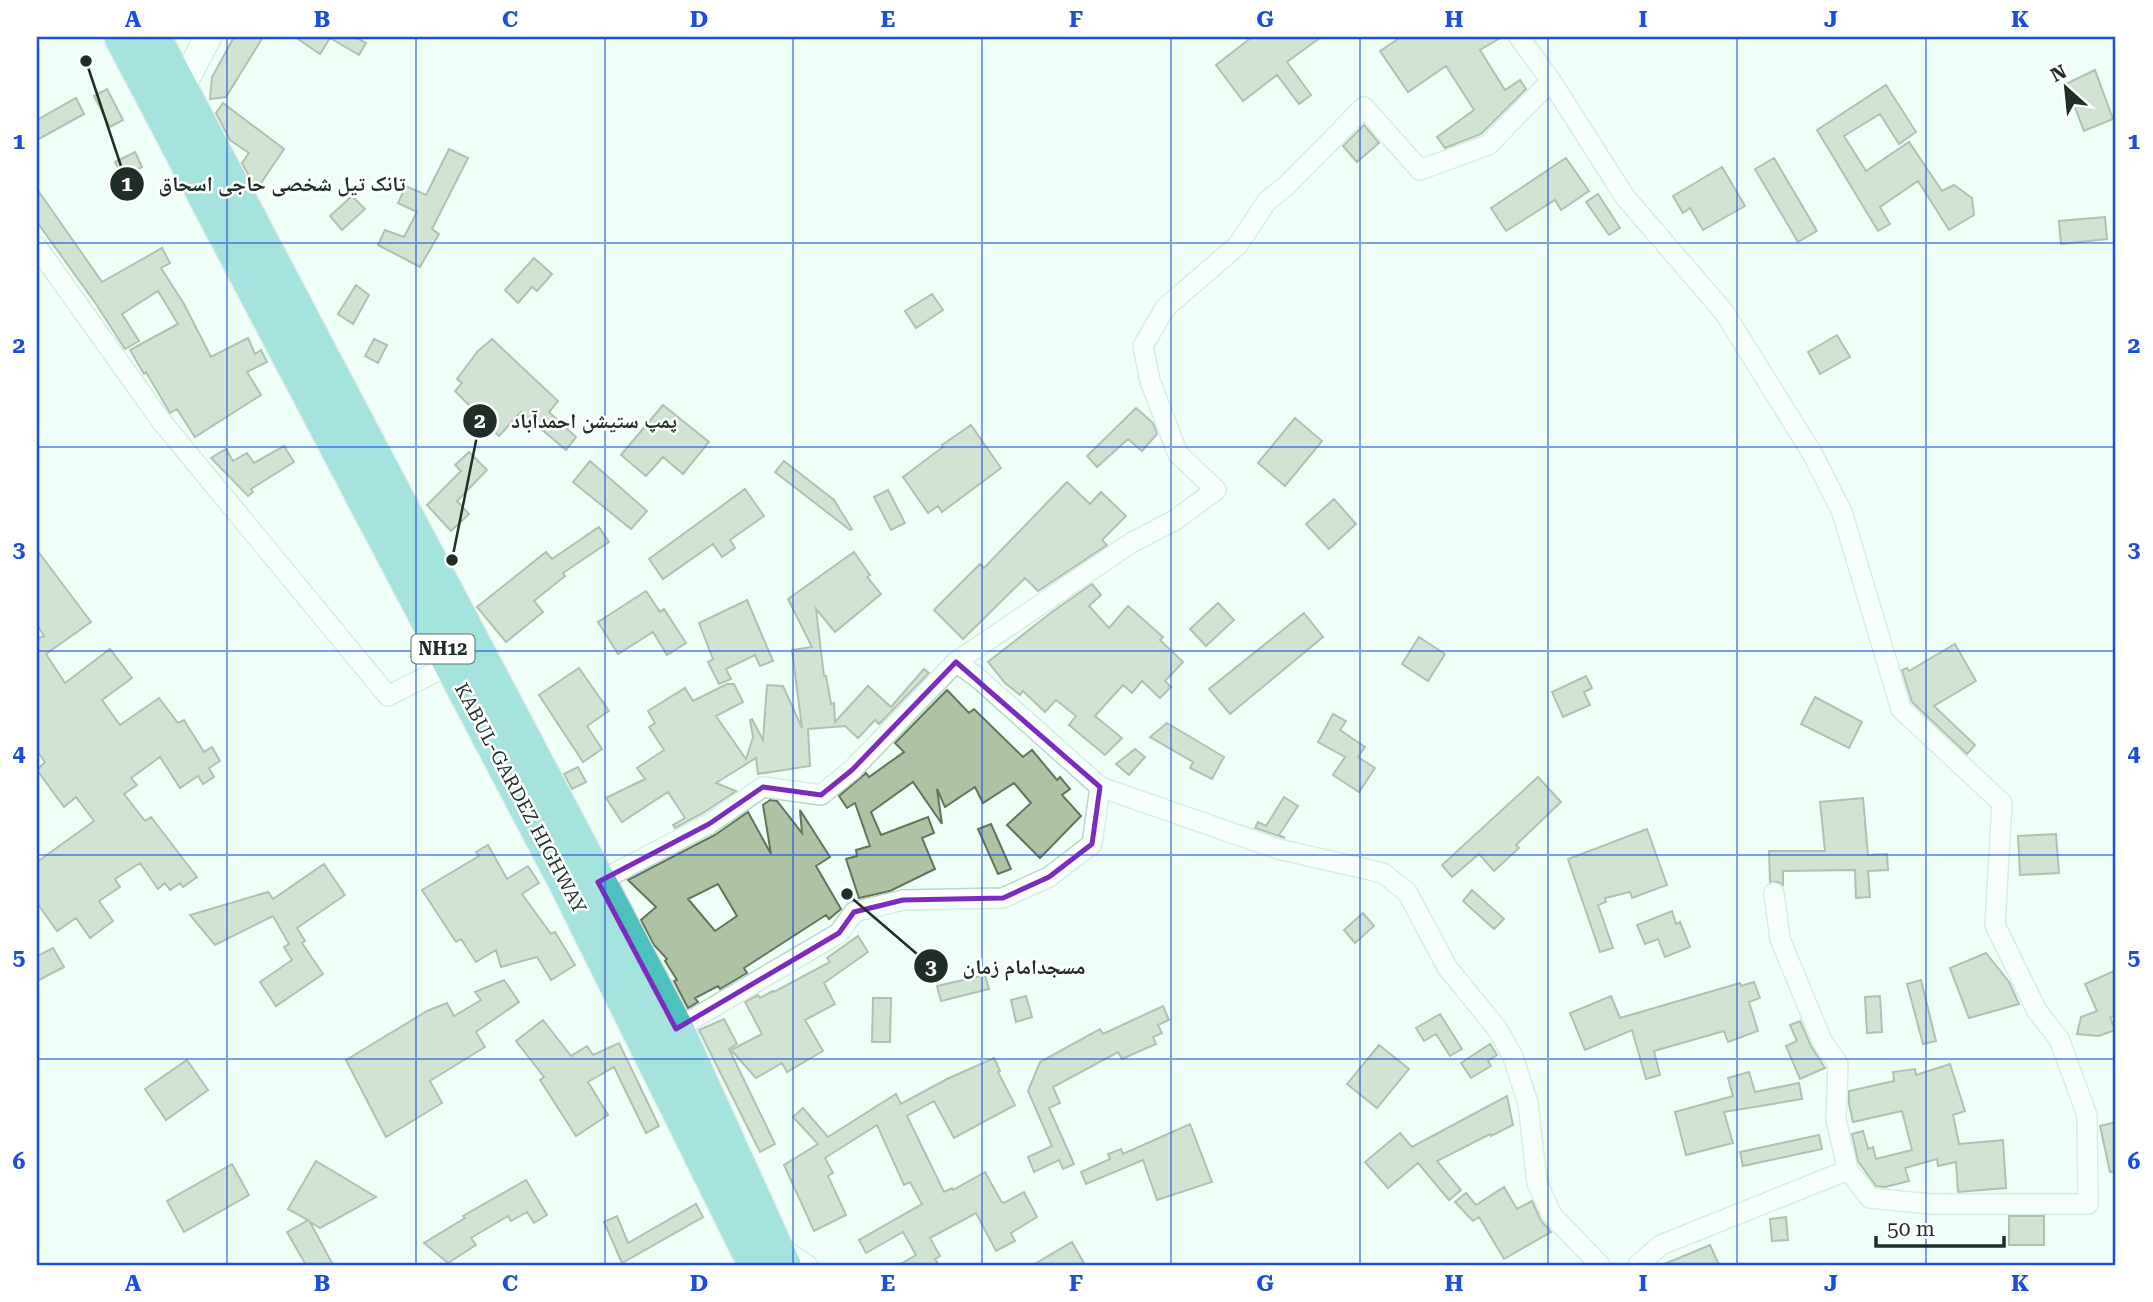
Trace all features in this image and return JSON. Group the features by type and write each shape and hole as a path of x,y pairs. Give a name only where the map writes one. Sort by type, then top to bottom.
{"highway":[{"name":"KABUL-GARDEZ HIGHWAY","path":"122,37 564,878 770,1257"},
{"name":"KABUL-GARDEZ HIGHWAY","path":"153,37 676,1029 770,1257"}],"street":[{"path":"165,120 208,37"},
{"path":"1519,37 1551,81 1625,197 1724,312 1812,453 1842,512 1901,709 2002,803 1995,925 2037,1011 2059,1039 2087,1115 2088,1204 1930,1204 1870,1198 1847,1170 1836,1120 1838,1064 1822,1041 1780,939 1774,892"},
{"path":"598,883 709,824 763,787 821,795 852,770 956,662 1131,543 1175,520 1216,490 1178,454 1150,381 1143,346 1164,308 1238,245 1267,201 1287,186 1364,107 1420,170 1488,145 1551,81"},
{"path":"37,247 162,422 388,696 451,664"},
{"path":"956,662 978,678 1100,787 1279,849 1383,873 1407,892 1447,967 1498,1030 1513,1057 1528,1103 1537,1183 1552,1215 1600,1265"},
{"path":"676,1029 839,933 854,912 903,900 1003,898 1049,877 1092,844 1100,787"},
{"path":"1638,1265 1661,1245 1847,1170"},
{"path":"770,1257 807,1265"}],"highlighted area":[{"path":"956,662 1100,787 1092,844 1049,877 1003,898 903,900 854,912 839,933 676,1029 598,882 709,824 763,787 821,795 852,770"}],"building":[{"path":"234,37 263,37 226,97 210,99 212,77"},
{"path":"295,37 355,37 366,43 359,55 330,38 320,54"},
{"path":"1252,37 1321,37 1287,62 1311,95 1299,104 1277,75 1243,101 1216,65"},
{"path":"1401,37 1502,37 1480,50 1505,90 1520,80 1526,89 1481,134 1445,148 1437,137 1474,110 1446,66 1408,92 1380,51"},
{"path":"2095,70 2113,119 2084,131 2066,84"},
{"path":"1886,85 1916,132 1899,144 1880,114 1844,136 1866,171 1909,142 1942,191 1954,185 1972,198 1974,215 1949,230 1918,181 1880,207 1890,224 1878,231 1817,130"},
{"path":"107,89 123,120 110,127 94,96"},
{"path":"76,98 84,114 37,140 37,120"},
{"path":"223,103 284,149 259,186 251,180 242,163 249,153 230,140 216,113"},
{"path":"1364,125 1379,143 1357,162 1343,146"},
{"path":"449,149 468,158 432,229 439,234 420,267 378,245 385,230 404,237 417,212 398,203 406,186 426,195"},
{"path":"135,152 142,167 123,177 115,162"},
{"path":"1566,158 1589,191 1561,210 1555,200 1506,231 1491,208"},
{"path":"1774,158 1817,231 1798,242 1755,169"},
{"path":"1722,167 1745,206 1703,230 1690,208 1683,213 1673,196"},
{"path":"37,189 102,282 162,248 170,263 161,268 184,304 211,357 248,338 255,354 261,350 267,362 247,372 261,395 195,437 177,409 170,413 130,350 178,324 158,291 122,314 139,341 125,349 37,222"},
{"path":"1598,194 1620,228 1609,235 1586,202"},
{"path":"352,196 365,209 342,230 330,216"},
{"path":"2105,217 2107,239 2061,244 2059,221"},
{"path":"534,258 552,274 537,291 532,287 518,303 505,290"},
{"path":"356,285 369,295 353,324 338,314"},
{"path":"932,294 943,310 916,328 905,311"},
{"path":"1837,335 1850,357 1820,374 1808,352"},
{"path":"374,339 387,345 378,363 365,356"},
{"path":"492,339 558,401 549,412 576,437 566,450 521,412 499,436 455,391 462,383 457,379 478,351"},
{"path":"663,405 709,442 683,474 663,457 646,476 621,455"},
{"path":"1136,408 1153,423 1157,434 1142,451 1128,439 1097,467 1087,456"},
{"path":"1295,418 1322,441 1285,486 1258,463"},
{"path":"971,425 1001,468 942,512 938,506 928,513 903,477"},
{"path":"284,446 294,462 251,489 253,492 248,496 211,458 226,449 233,461 247,453 254,463"},
{"path":"469,452 487,470 457,501 469,514 451,531 427,505 461,471 455,465"},
{"path":"590,461 647,511 631,529 573,482"},
{"path":"784,461 834,500 852,529 775,472"},
{"path":"1067,482 1090,504 1101,492 1126,516 1102,540 1107,545 1038,591 1025,578 963,639 934,610 980,564 984,568"},
{"path":"745,489 764,516 730,540 735,548 722,557 713,544 663,579 649,559"},
{"path":"888,490 905,523 891,530 874,497"},
{"path":"1334,499 1356,524 1329,549 1306,524"},
{"path":"599,527 609,542 563,573 565,576 534,601 543,612 506,642 477,607 546,552 552,559"},
{"path":"37,550 91,622 46,654 65,683 110,649 132,678 102,700 120,725 159,698 178,723 184,720 204,752 212,747 220,761 209,768 214,777 203,784 198,776 180,788 160,757 131,778 137,785 124,794 145,821 151,817 197,877 183,887 180,883 170,890 165,883 158,889 140,863 115,879 120,887 99,901 113,921 90,938 76,918 57,931 37,903 37,862 94,821 76,797 64,807 37,770 45,762 37,751 37,639 44,636 37,625"},
{"path":"854,552 870,575 867,577 881,594 835,632 816,609 824,676 831,704 834,703 835,722 868,686 891,707 924,669 929,673 879,724 875,720 858,738 845,726 808,729 810,766 758,774 756,758 716,783 736,791 675,828 673,825 685,818 668,792 622,822 606,798 645,779 637,768 664,750 649,727 655,723 648,711 685,688 693,701 727,684 734,684 743,702 716,716 746,759 753,737 750,720 752,719 763,740 767,685 783,686 802,728 792,650 812,647 788,599"},
{"path":"1092,584 1101,595 1089,606 1109,628 1128,606 1163,637 1160,640 1183,662 1165,681 1171,687 1160,698 1142,681 1132,693 1123,685 1095,716 1122,738 1105,755 1069,725 1076,716 1056,700 1045,712 1023,691 1020,695 1005,683 988,662"},
{"path":"646,591 660,612 664,609 686,643 667,655 653,632 618,654 598,622"},
{"path":"747,600 773,661 760,666 755,655 726,669 731,679 719,684 708,662 713,659 699,623"},
{"path":"1218,603 1234,620 1206,646 1190,629"},
{"path":"1304,613 1323,637 1230,714 1209,689"},
{"path":"1419,637 1445,654 1428,681 1402,664"},
{"path":"1955,644 1976,681 1934,706 1975,745 1967,754 1912,702 1902,670 1907,668 1909,671"},
{"path":"579,668 609,711 587,726 602,749 583,762 539,695"},
{"path":"1586,676 1592,688 1584,692 1590,705 1563,717 1552,692"},
{"path":"947,690 969,713 974,709 1023,757 1032,750 1057,780 1060,777 1070,789 1062,795 1081,816 1040,858 1007,825 1031,803 1014,783 983,803 975,787 945,807 937,789 942,824 913,782 871,812 881,835 928,817 934,833 922,838 935,869 890,891 859,898 846,859 857,856 856,850 870,846 855,803 847,808 839,796 866,773 869,777 904,752 895,743"},
{"path":"1815,697 1862,722 1849,748 1801,724"},
{"path":"1333,714 1346,721 1340,730 1365,747 1358,757 1375,768 1359,792 1333,775 1345,757 1318,742"},
{"path":"1167,723 1224,757 1212,779 1190,768 1193,762 1150,737"},
{"path":"1135,749 1145,757 1129,775 1116,764"},
{"path":"578,767 586,782 572,789 564,774"},
{"path":"1538,777 1561,802 1516,845 1519,848 1494,871 1479,854 1452,877 1442,865"},
{"path":"1284,797 1298,806 1279,835 1285,838 1255,828 1258,822 1266,826"},
{"path":"1863,798 1868,855 1887,854 1888,870 1868,871 1870,897 1856,898 1855,870 1783,871 1783,885 1770,882 1769,851 1825,851 1820,802"},
{"path":"770,800 777,801 802,833 800,810 830,857 816,866 841,909 829,919 826,915 744,968 747,973 720,989 718,986 695,998 698,1002 688,1008 674,981 677,980 665,961 667,959 654,945 641,920 656,907 628,880 715,835 748,812 771,854 763,805","holes":["718,884 737,916 715,931 688,899"]},
{"path":"991,824 1011,869 998,874 978,829"},
{"path":"1647,829 1667,885 1632,898 1630,892 1605,898 1606,902 1598,905 1613,948 1600,952 1568,859"},
{"path":"2056,834 2059,873 2020,875 2018,836"},
{"path":"488,845 507,879 528,866 539,883 522,894 551,934 555,932 575,965 551,980 537,957 501,967 496,950 476,962 461,939 456,942 422,890 479,856 476,852"},
{"path":"324,864 345,895 297,928 305,941 302,943 323,974 276,1006 260,982 292,960 284,947 289,944 273,916 215,945 190,915 268,892 273,899"},
{"path":"1472,890 1504,919 1494,929 1463,901"},
{"path":"1672,911 1676,924 1680,922 1690,947 1665,957 1658,939 1645,944 1637,925"},
{"path":"1363,913 1374,926 1355,943 1344,930"},
{"path":"858,936 868,952 824,983 835,1004 805,1020 823,1051 787,1072 782,1063 756,1078 731,1050 762,1034 745,1002 758,995 760,998 774,992 830,962 827,958"},
{"path":"53,948 64,967 37,981 37,956"},
{"path":"1986,953 2009,982 2019,1004 1969,1018 1950,968"},
{"path":"2116,970 2116,1015 2110,1017 2115,1030 2099,1036 2077,1034 2081,1017 2097,1011 2085,984"},
{"path":"985,975 989,989 941,1001 937,986"},
{"path":"504,980 519,1002 476,1032 485,1047 430,1081 442,1103 386,1137 346,1060 427,1011 447,1003 454,1016 481,1000 475,992"},
{"path":"1921,980 1936,1041 1923,1044 1907,984"},
{"path":"1754,982 1760,998 1749,1002 1758,1031 1728,1042 1724,1031 1654,1051 1660,1075 1646,1079 1632,1030 1585,1050 1570,1013 1611,996 1620,1018 1740,983 1741,986"},
{"path":"1026,996 1032,1017 1016,1022 1011,1000"},
{"path":"1880,996 1882,1032 1867,1033 1865,997"},
{"path":"873,998 891,998 890,1042 872,1042"},
{"path":"1163,1006 1169,1020 1158,1025 1162,1033 1153,1037 1156,1044 1122,1059 1118,1052 1053,1087 1060,1103 1049,1108 1074,1164 1063,1169 1059,1160 1034,1172 1028,1157 1052,1146 1028,1091 1040,1062 1100,1029 1103,1034"},
{"path":"1440,1014 1462,1049 1450,1056 1436,1034 1424,1041 1416,1028"},
{"path":"724,1019 737,1044 729,1049 775,1144 760,1152 699,1030"},
{"path":"543,1020 571,1056 587,1046 593,1055 619,1043 659,1126 646,1133 614,1067 588,1082 608,1115 576,1136 540,1080 544,1077 516,1041"},
{"path":"1800,1021 1825,1068 1800,1079 1786,1046 1797,1041 1790,1025"},
{"path":"1490,1044 1497,1055 1488,1061 1491,1066 1471,1078 1461,1063"},
{"path":"1379,1045 1409,1069 1377,1108 1347,1084"},
{"path":"994,1058 1015,1105 954,1138 934,1101 907,1116 944,1192 952,1188 953,1190 985,1172 1004,1203 1024,1192 1037,1217 1011,1233 1015,1241 996,1251 976,1213 930,1238 940,1256 935,1259 939,1265 899,1265 916,1255 903,1232 866,1253 859,1240 922,1204 910,1182 904,1185 877,1125 825,1158 833,1173 828,1176 846,1215 814,1231 784,1165 818,1144 793,1117 803,1108 828,1137 896,1094 901,1104"},
{"path":"187,1060 208,1090 166,1120 145,1089"},
{"path":"1950,1064 1965,1111 1953,1115 1959,1144 2003,1140 2006,1188 1958,1192 1956,1162 1938,1166 1937,1159 1905,1168 1909,1181 1885,1187 1876,1186 1858,1161 1852,1134 1863,1131 1868,1149 1873,1147 1876,1159 1912,1150 1902,1111 1853,1122 1849,1091 1894,1081 1893,1072 1915,1069 1916,1075"},
{"path":"1749,1072 1755,1092 1799,1083 1802,1099 1724,1112 1733,1143 1686,1155 1675,1112 1733,1096 1728,1078"},
{"path":"1507,1096 1513,1125 1437,1161 1461,1190 1449,1200 1418,1163 1388,1188 1365,1162 1400,1133 1412,1147"},
{"path":"2116,1122 2116,1171 2110,1172 2100,1126"},
{"path":"1190,1124 1212,1182 1157,1200 1143,1160 1086,1184 1081,1172 1110,1159 1108,1154 1121,1149 1123,1154"},
{"path":"1819,1135 1822,1149 1743,1166 1740,1152"},
{"path":"316,1161 376,1197 320,1228 310,1222 333,1265 306,1265 287,1232 308,1220 288,1209"},
{"path":"232,1164 249,1195 184,1232 167,1201"},
{"path":"526,1180 547,1215 534,1223 527,1212 511,1221 508,1216 471,1238 476,1245 448,1263 424,1243 465,1218 463,1216"},
{"path":"1504,1187 1517,1209 1532,1201 1541,1221 1551,1232 1504,1259 1479,1217 1473,1221 1455,1202 1466,1193 1476,1205"},
{"path":"696,1204 703,1217 622,1263 604,1222 617,1216 628,1243"},
{"path":"2009,1216 2044,1216 2044,1245 2009,1245"},
{"path":"1786,1217 1788,1240 1772,1241 1770,1219"},
{"path":"1072,1242 1085,1265 1033,1265"},
{"path":"1710,1245 1719,1265 1662,1265"}],"place":[{"name":"تانک تیل شخصی حاجی اسحاق","path":"86,61"},
{"name":"پمپ ستیشن احمدآباد","path":"452,560"},
{"name":"مسجدامام زمان","path":"847,894"}]}
